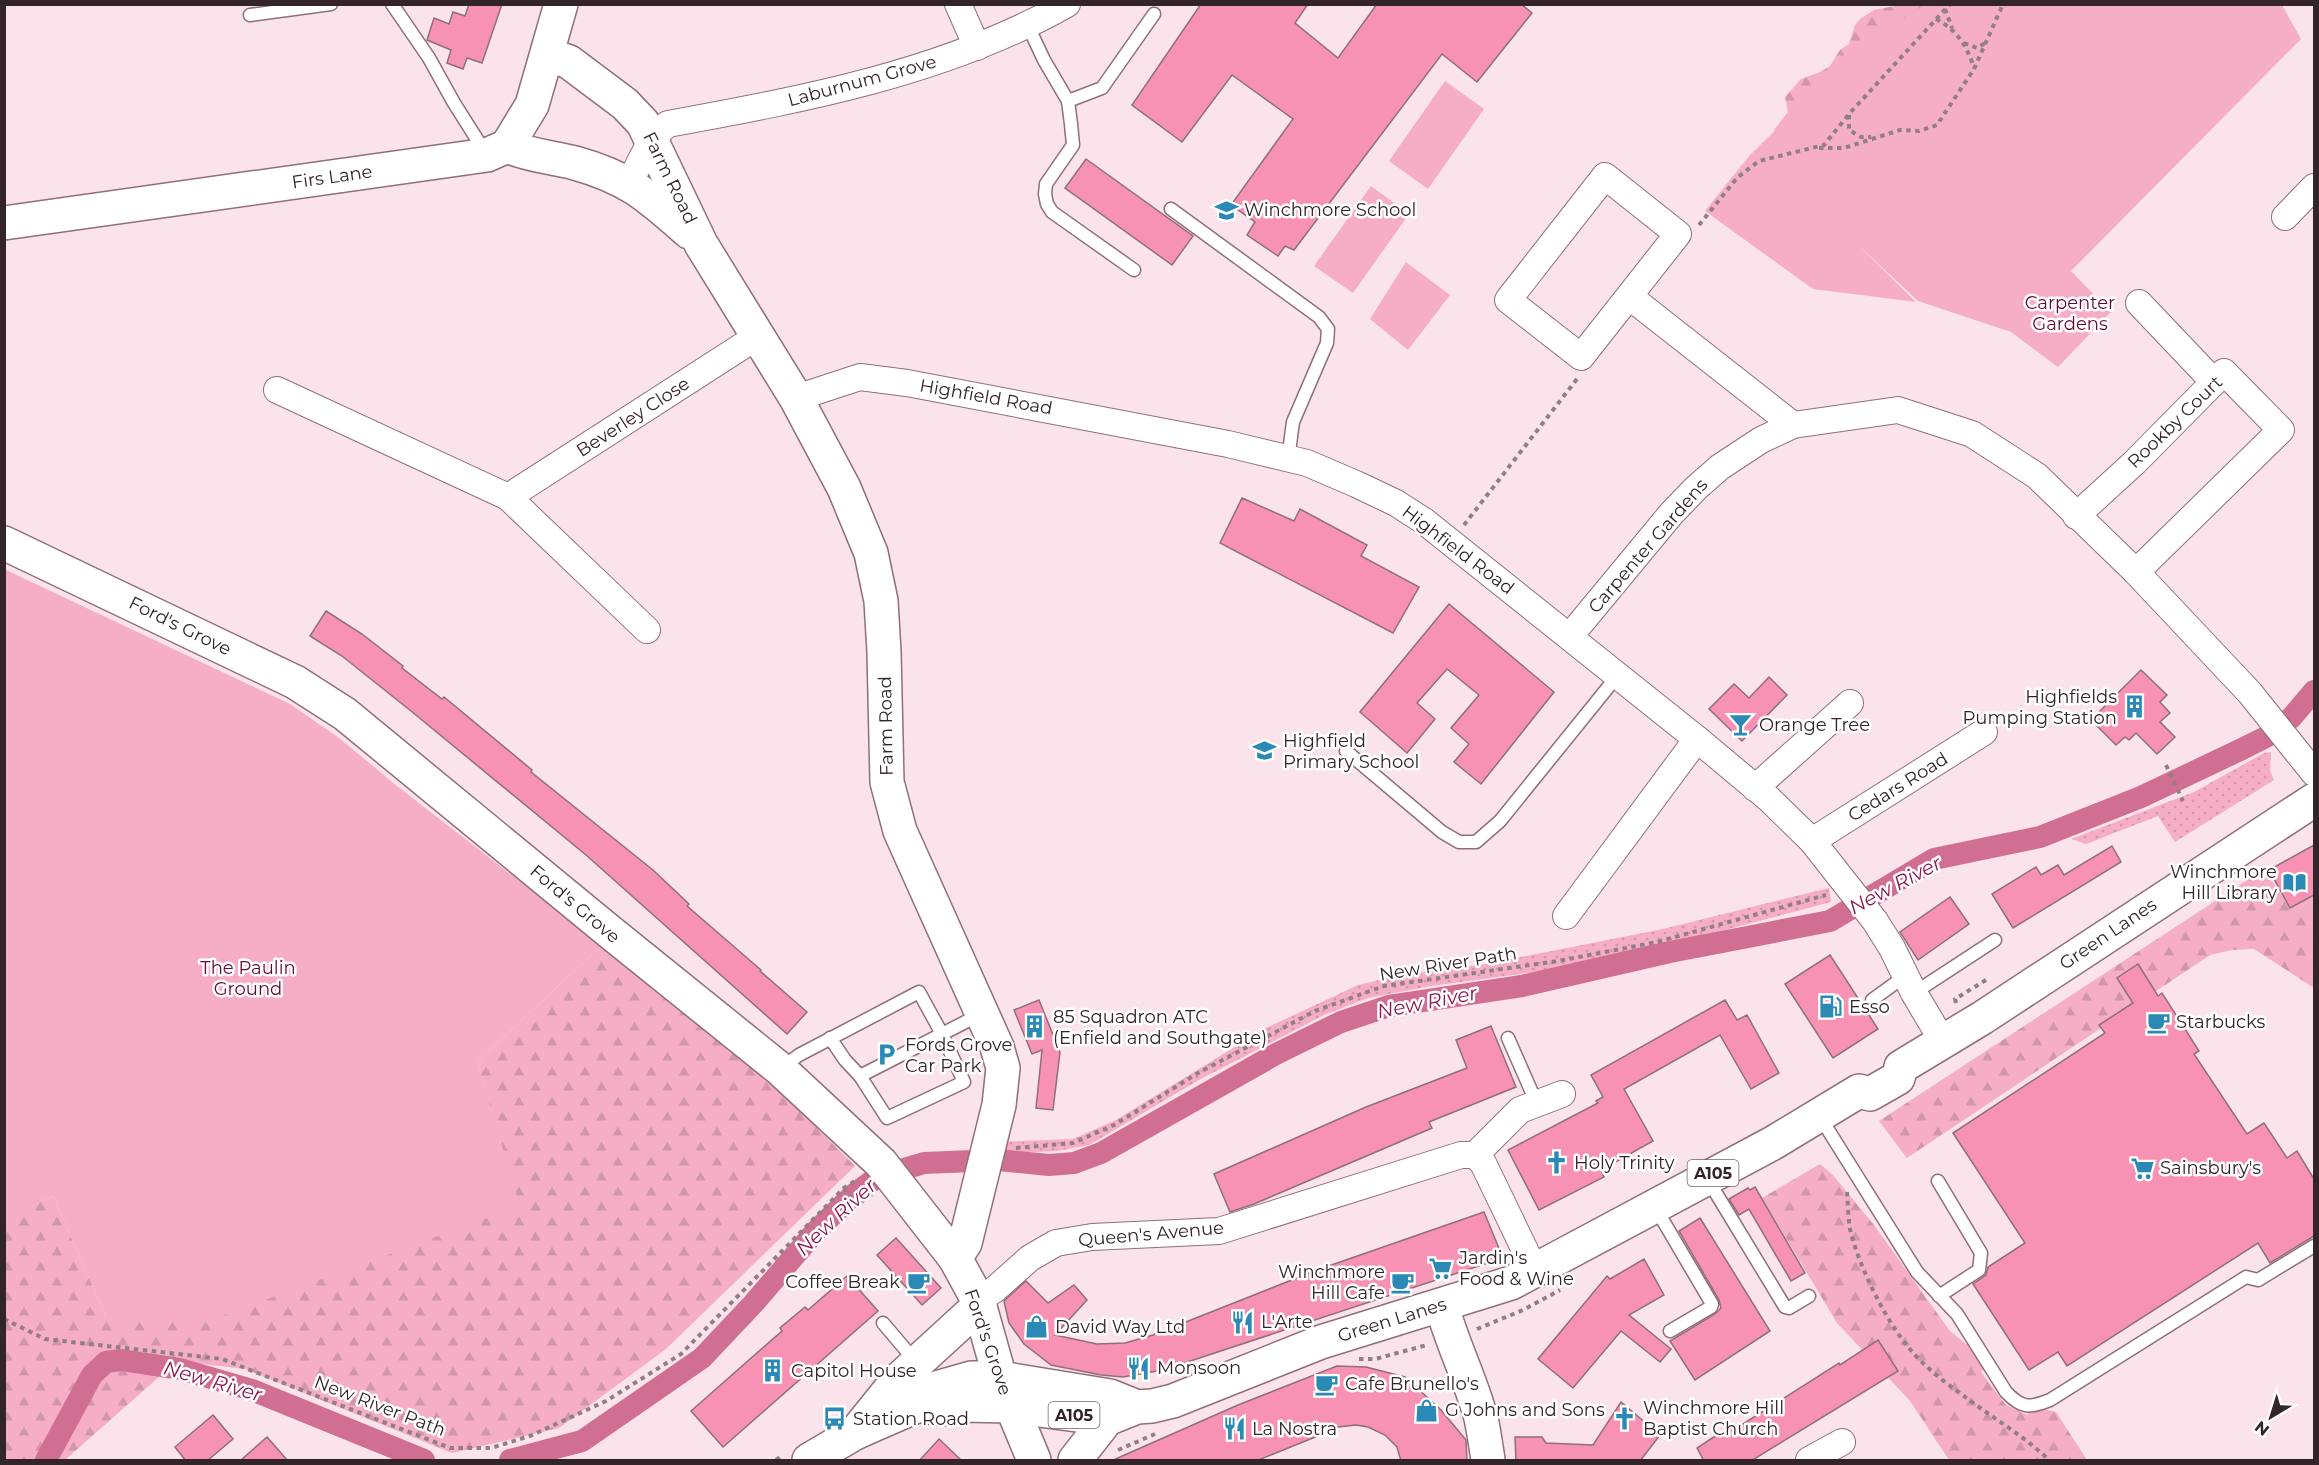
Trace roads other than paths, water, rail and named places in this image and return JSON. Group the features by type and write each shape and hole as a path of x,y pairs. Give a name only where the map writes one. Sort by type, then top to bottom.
{"street":[{"path":"497,151 532,105 561,4"},
{"path":"958,4 977,48"},
{"name":"Laburnum Grove","path":"652,138 668,124 844,89 977,48 1029,26 1067,4"},
{"name":"Farm Road","path":"547,54 569,62 625,104 643,123 701,244 796,398 844,489 871,553 881,601 886,782 900,831 997,1047 1003,1068 999,1105 965,1243 955,1258"},
{"path":"629,183 646,155 652,138"},
{"name":"Farm Road","path":"497,151 572,162 605,172 629,183 649,196 701,244"},
{"name":"Firs Lane","path":"4,223 497,151"},
{"path":"1605,176 1678,234 1630,297 1581,357 1508,300 1605,176"},
{"path":"2285,217 2314,187"},
{"path":"1630,297 1793,425"},
{"path":"2139,303 2214,382"},
{"name":"Beverley Close","path":"508,497 758,336"},
{"name":"Rookby Court","path":"2076,516 2134,463 2224,372 2281,430 2136,572"},
{"name":"Highfield Road","path":"796,398 860,377 907,383 1228,444 1307,463 1396,503 1424,521 1697,739 1755,788 1812,841 1842,893 1875,921 1943,1042"},
{"path":"277,390 508,497 647,630"},
{"name":"Carpenter Gardens","path":"1570,636 1671,514 1720,467 1761,441 1793,425 1898,411 1972,434 2037,476 2136,572 2250,693 2314,773"},
{"name":"Ford's Grove","path":"4,543 285,677 345,714 780,1069 889,1174 955,1258 979,1302 1005,1392"},
{"path":"1755,788 1851,703"},
{"name":"Cedars Road","path":"1812,841 1984,732"},
{"path":"1566,916 1697,739"},
{"name":"Green Lanes","path":"1005,1392 1107,1419 1137,1407 1173,1401 1320,1342 1511,1283 1773,1143 1859,1091 1862,1080 1888,1063 1901,1067 1943,1042 2314,800"},
{"path":"1535,1271 1492,1180 1483,1163 1475,1155 1520,1110 1562,1094"},
{"name":"Queen's Avenue","path":"979,1302 1030,1258 1056,1243 1092,1237 1219,1231 1461,1155 1475,1155"},
{"path":"855,1433 896,1382 979,1302"},
{"path":"1442,1306 1451,1339 1481,1419 1488,1461"},
{"path":"1005,1392 1034,1461"},
{"name":"Green Lanes","path":"809,1461 855,1433 919,1405 941,1409 1005,1392 1110,1396 1137,1407"},
{"path":"1075,1461 1107,1419"},
{"path":"1809,1461 1842,1442"}],"lane":[{"path":"250,15 331,4"},
{"path":"392,4 429,58 453,102 497,151"},
{"path":"1068,101 1102,88 1154,14"},
{"path":"1029,26 1044,60 1068,101 1072,145 1046,184 1044,194 1047,204 1052,212 1134,270"},
{"path":"1171,210 1319,317 1328,329 1327,343 1293,422 1288,459"},
{"path":"1346,751 1442,831 1458,842 1476,842 1500,821 1618,675"},
{"path":"1872,999 1909,985 1995,940"},
{"path":"780,1069 799,1055 830,1038 919,992 964,1082 887,1118 860,1076 845,1060 830,1038"},
{"path":"860,1076 982,1014"},
{"path":"1508,1038 1538,1104"},
{"path":"1819,1115 1917,1272 1957,1314 2006,1392 2015,1401 2025,1406 2034,1407 2050,1400 2246,1278 2258,1280 2314,1246"},
{"path":"1706,1177 1785,1307 1789,1308 1809,1296"},
{"path":"1938,1181 1981,1252 1979,1270 1939,1296"},
{"path":"1655,1206 1712,1304 1711,1307 1670,1331"},
{"path":"883,1323 917,1363"}],"waterway":[{"name":"New River","path":"510,1460 582,1441 702,1358 753,1304 815,1232 853,1195 877,1177 924,1163 998,1160 1049,1165 1074,1163 1101,1153 1276,1054 1341,1022 1389,1006 1522,986 1670,952 1830,921 1934,859 2040,837 2141,797 2266,737 2291,718 2314,691"},
{"name":"New River","path":"46,1460 92,1375 106,1362 121,1360 180,1369 252,1390 424,1460"}],"place":[{"name":"Winchmore School","path":"1226,210"},
{"name":"Highfields Pumping Station","path":"2135,707"},
{"name":"Orange Tree","path":"1741,725"},
{"name":"Highfield Primary School","path":"1265,751"},
{"name":"Winchmore Hill Library","path":"2295,882"},
{"name":"Esso","path":"1831,1007"},
{"name":"Starbucks","path":"2158,1022"},
{"name":"85 Squadron ATC (Enfield and Southgate)","path":"1035,1027"},
{"name":"Fords Grove Car Park","path":"887,1055"},
{"name":"Holy Trinity","path":"1556,1163"},
{"name":"Sainsbury's","path":"2142,1168"},
{"name":"Jardin's Food & Wine","path":"1441,1268"},
{"name":"Coffee Break","path":"918,1282"},
{"name":"Winchmore Hill Cafe","path":"1403,1282"},
{"name":"L'Arte","path":"1243,1322"},
{"name":"David Way Ltd","path":"1037,1327"},
{"name":"Monsoon","path":"1139,1368"},
{"name":"Capitol House","path":"773,1371"},
{"name":"Cafe Brunello's","path":"1327,1384"},
{"name":"G Johns and Sons","path":"1427,1410"},
{"name":"Winchmore Hill Baptist Church","path":"1625,1418"},
{"name":"Station Road","path":"835,1419"},
{"name":"La Nostra","path":"1234,1429"}],"park label":[{"name":"The Paulin Ground","path":"248,978"}]}
